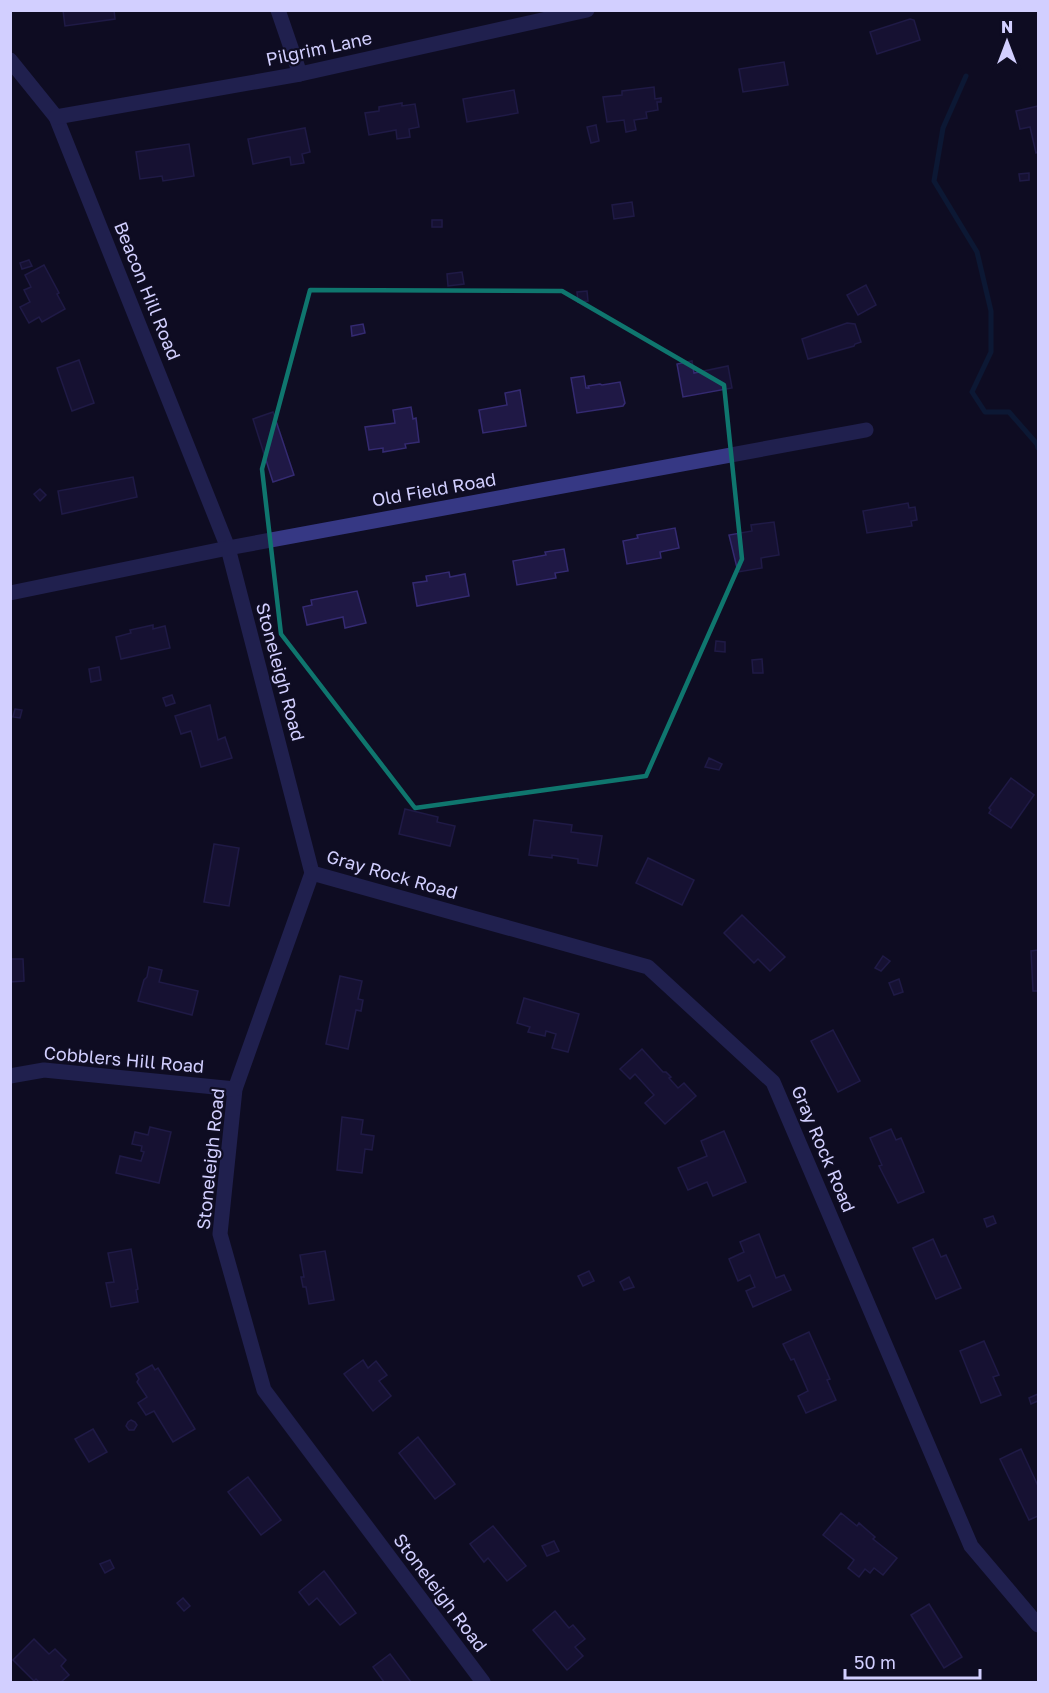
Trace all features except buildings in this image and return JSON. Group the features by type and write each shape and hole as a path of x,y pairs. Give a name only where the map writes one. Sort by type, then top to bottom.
{"street":[{"path":"278,10 300,74"},
{"name":"Pilgrim Lane","path":"56,117 300,74 587,10"},
{"name":"Beacon Hill Road","path":"10,60 56,117 228,548"},
{"name":"Old Field Road","path":"10,593 228,548 866,430"},
{"name":"Stoneleigh Road","path":"228,548 312,873 235,1089 220,1234 264,1390 483,1683"},
{"name":"Gray Rock Road","path":"312,873 648,967 773,1082 971,1546 1038,1626"},
{"name":"Cobblers Hill Road","path":"10,1076 44,1070 235,1089"}],"highlighted area":[{"path":"310,290 562,291 724,385 742,559 646,776 415,808 281,634 262,469"}],"waterway":[{"path":"966,76 943,128 934,181 977,252 991,311 991,352 972,392 985,412 1009,412 1038,448"}]}
